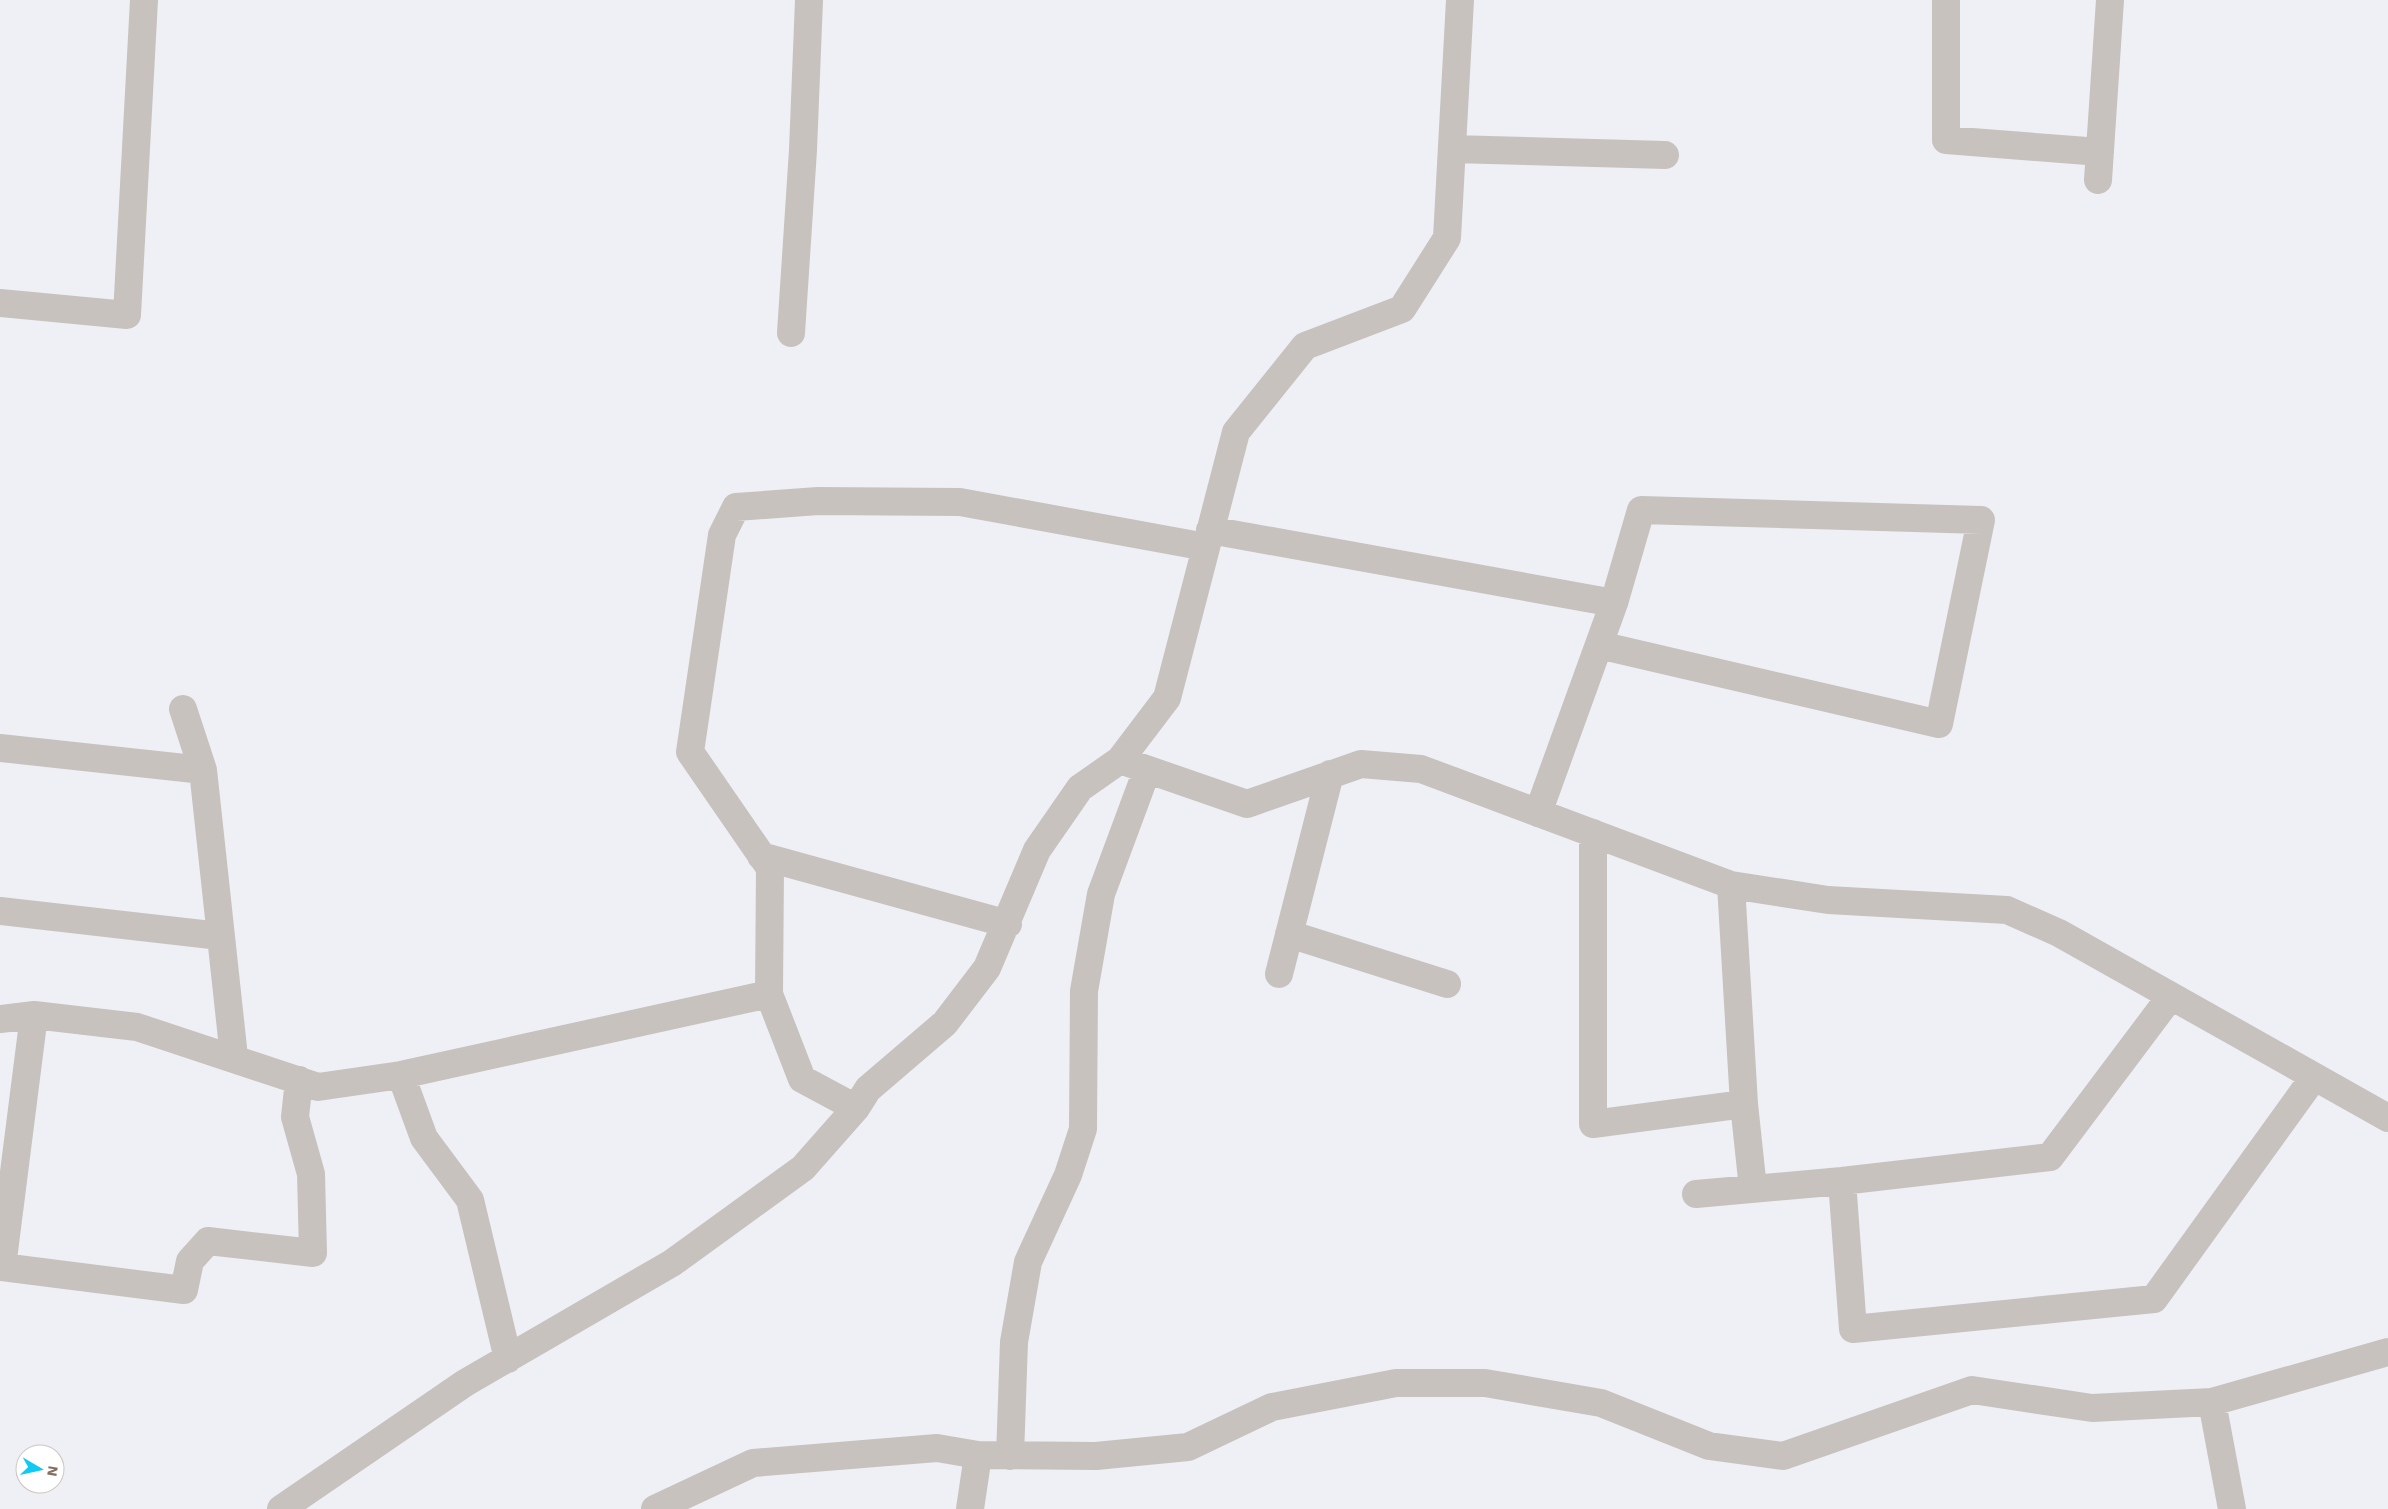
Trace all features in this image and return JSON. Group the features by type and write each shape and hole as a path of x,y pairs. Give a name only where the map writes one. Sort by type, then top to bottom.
{"street":[{"path":"0,304 126,315 144,0"},
{"path":"791,333 803,150 809,0"},
{"path":"281,1509 466,1383 672,1263 803,1168 856,1108 868,1089 945,1024 987,968 1008,924 1037,850 1080,788 1120,760 1167,698 1236,432 1305,346 1402,309 1447,238 1460,0"},
{"path":"1946,0 1946,140 2100,152"},
{"path":"2098,180 2110,0"},
{"path":"1452,149 1665,155"},
{"path":"856,1108 802,1079 769,994 770,868 690,752 722,536 736,507 818,501 960,502 1208,538 1614,603"},
{"path":"1538,813 1614,603 1641,510 1981,520 1938,724 1599,645"},
{"path":"182,709 203,770 234,1057"},
{"path":"0,748 203,770"},
{"path":"1120,760 1247,804 1361,764 1420,769 1731,885 1828,900 2007,910 2059,933 2388,1118"},
{"path":"1010,1456 1014,1342 1028,1262 1068,1175 1082,1129 1084,991 1101,894 1147,770"},
{"path":"1279,974 1330,774"},
{"path":"1593,833 1593,1124 1744,1104"},
{"path":"761,856 1008,924"},
{"path":"1731,885 1744,1104 1753,1189"},
{"path":"0,911 220,936"},
{"path":"1289,934 1447,984"},
{"path":"0,1019 34,1015 137,1027 234,1057 318,1087 401,1076 769,994"},
{"path":"1696,1194 1842,1181 2050,1157 2171,996"},
{"path":"34,1015 2,1267 184,1290 190,1260 208,1241 313,1253 311,1174 295,1117 299,1080"},
{"path":"401,1076 424,1138 470,1200 508,1359"},
{"path":"1842,1181 1853,1329 2154,1299 2314,1076"},
{"path":"654,1509 753,1463 937,1448 978,1455 1096,1456 1188,1447 1272,1407 1396,1383 1485,1383 1601,1403 1709,1446 1783,1456 1972,1390 2092,1408 2212,1402 2388,1352"},
{"path":"2212,1402 2232,1509"},
{"path":"970,1509 978,1455"}]}
